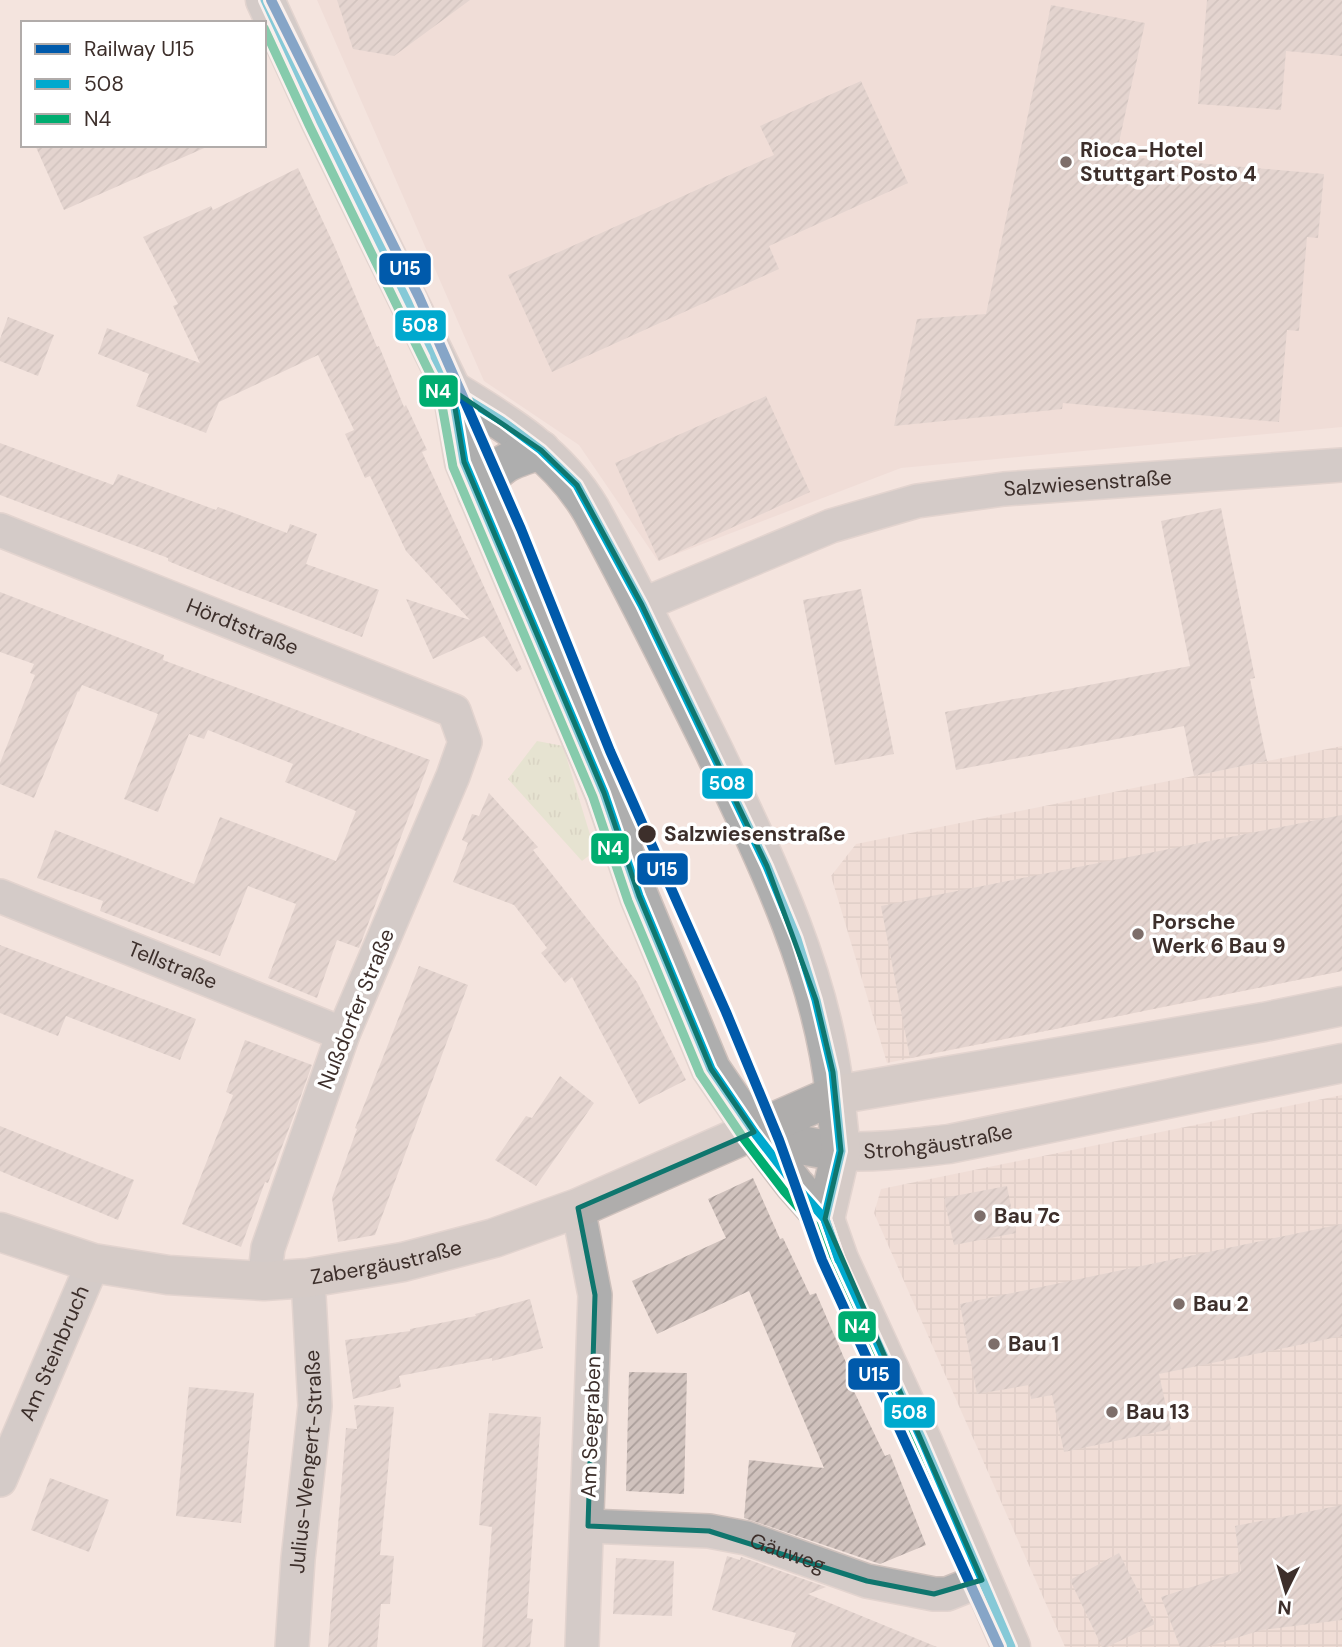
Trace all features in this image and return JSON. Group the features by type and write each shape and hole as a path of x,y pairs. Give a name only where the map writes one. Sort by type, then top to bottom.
{"main road":[{"path":"1011,1647 923,1442 839,1259 825,1219 754,1132 835,1095 1264,1022 1342,1006"},
{"name":"Strohgäustraße","path":"754,1132 812,1147 841,1151 949,1144 1342,1063"},
{"path":"825,1219 841,1151 835,1095"},
{"name":"Zabergäustraße","path":"0,1232 93,1263 168,1275 264,1281 308,1278 416,1259 494,1238 578,1208 754,1132"}],"street":[{"path":"265,0 320,120 452,390 464,462 604,793 639,896 711,1069 754,1132"},
{"path":"452,390 502,421 541,450 576,485 642,605 738,801 797,939 822,1022 835,1095"},
{"path":"477,494 493,471 511,460 541,450"},
{"name":"Salzwiesenstraße","path":"642,605 677,588 831,526 917,501 1004,489 1342,465"},
{"name":"Hördtstraße","path":"0,530 454,711 465,742"},
{"name":"Nußdorfer Straße","path":"264,1281 268,1248 343,1034 465,742"},
{"name":"Tellstraße","path":"0,895 343,1034"},
{"name":"Am Seegraben","path":"578,1208 596,1295 582,1647"},
{"name":"Am Steinbruch","path":"0,1480 93,1263"},
{"name":"Julius-Wengert-Straße","path":"292,1647 298,1559 315,1406 308,1278"},
{"name":"Gäuweg","path":"588,1526 709,1531 746,1538 867,1581 934,1594 947,1594 982,1580"}],"highlighted area":[{"path":"452,390 541,450 577,485 642,605 767,866 816,1000 833,1072 841,1151 825,1219 982,1580 934,1594 867,1581 709,1531 588,1526 595,1295 578,1208 754,1132 711,1069 639,896 604,793 464,462"}],"shaded area":[{"path":"317,0 1342,0 1342,427 901,468 658,561 579,445 484,381"},
{"path":"1342,746 1342,971 887,1063 831,876 856,844"},
{"path":"1342,1095 1342,1647 1065,1647 874,1213 881,1189"}],"green space":[{"path":"537,741 563,746 595,851 582,861 508,779"}],"building":[{"path":"337,0 470,0 394,56 353,49"},
{"path":"1207,0 1342,0 1342,56 1286,51 1281,110 1198,104"},
{"path":"1051,5 1145,23 1116,156 1324,174 1318,238 1307,237 1299,331 1287,330 1279,422 1063,403 1062,409 894,426 917,319 986,314"},
{"path":"861,81 908,183 769,246 779,269 552,372 508,275 774,155 760,126"},
{"path":"36,147 206,147 64,210"},
{"path":"298,168 404,407 406,405 427,450 422,452 522,669 517,672 484,636 433,659 406,599 470,620 406,551 370,476 365,478 345,434 354,430 318,355 219,402 206,433 136,406 149,374 98,354 107,328 200,363 173,306 178,304 143,237 211,206 213,210"},
{"path":"8,317 54,335 38,376 0,361 0,339"},
{"path":"766,396 810,492 659,561 615,463"},
{"path":"0,443 113,485 118,474 287,533 290,524 317,534 306,564 379,590 362,637 236,589 168,561 168,558 0,495"},
{"path":"1221,508 1255,678 1250,679 1267,761 1194,776 1184,726 956,770 945,712 1190,666 1161,521"},
{"path":"861,589 894,754 835,765 803,600"},
{"path":"0,592 164,655 163,660 430,760 359,948 337,940 317,998 268,978 296,904 248,886 220,956 100,911 103,901 37,878 55,830 194,884 220,817 336,861 356,811 285,782 293,764 208,730 204,739 189,734 158,812 124,799 158,714 82,685 34,798 0,784 0,763 35,675 30,673 34,664 0,652"},
{"path":"489,793 538,847 533,850 637,982 686,1080 639,1104 572,977 565,983 541,953 547,948 514,905 453,882 468,843 462,840 472,814 479,816"},
{"name":"Porsche Werk 6 Bau 9","path":"1342,815 1342,971 910,1058 881,906"},
{"path":"0,945 196,1019 180,1060 66,1016 58,1036 0,1013"},
{"path":"419,966 468,985 375,1235 338,1242 332,1198 357,1129 355,1128"},
{"path":"245,1040 312,1065 241,1247 182,1224 233,1095 226,1092"},
{"path":"560,1076 594,1103 536,1186 495,1160 526,1116 532,1118"},
{"path":"0,1126 134,1180 118,1220 0,1171"},
{"path":"753,1178 780,1239 783,1238 810,1295 816,1293 854,1381 850,1383 885,1456 890,1454 926,1545 880,1564 744,1518 749,1460 824,1468 749,1291 657,1334 632,1281 726,1238 708,1199"},
{"name":"Bau 7c","path":"1007,1186 1016,1233 954,1245 944,1198"},
{"name":"Bau 2","path":"1342,1224 1342,1336 1159,1374 1171,1429 1064,1452 1052,1395 1031,1399 1029,1385 977,1394 960,1304"},
{"path":"530,1299 543,1348 492,1361 492,1358 399,1376 401,1387 353,1399 345,1340 410,1331 476,1316 475,1314"},
{"path":"629,1372 687,1373 684,1494 626,1491"},
{"path":"189,1387 254,1393 241,1523 176,1516"},
{"path":"354,1405 394,1407 380,1555 394,1556 390,1604 381,1604 377,1647 328,1647 346,1428 357,1429"},
{"path":"489,1413 541,1417 527,1618 533,1619 530,1647 482,1647 492,1527 479,1525"},
{"path":"50,1478 109,1500 89,1552 31,1530"},
{"path":"1342,1505 1342,1620 1262,1630 1206,1647 1180,1647 1161,1597 1241,1571 1235,1526"},
{"path":"1119,1553 1155,1624 1102,1647 1070,1580"},
{"path":"727,1556 740,1560 741,1557 826,1587 808,1594 937,1647 791,1647 796,1633 712,1610"},
{"path":"616,1558 674,1561 672,1616 613,1614"}],"rail line":[{"name":"U15","path":"271,0 419,297 521,529 610,751 726,1012 779,1140 822,1260 999,1647"}],"transit line":[{"name":"508","path":"265,0 320,120 452,390 502,421 541,450 577,485 642,605 767,866 797,939 816,1000 833,1072 841,1151 825,1219 839,1259 923,1442 1011,1647"},
{"name":"N4","path":"266,32 440,394 453,467 593,797 628,901 700,1074 744,1139 814,1225 828,1264 912,1447 998,1647"},
{"name":"508","path":"435,357 452,390 464,462 604,793 639,896 711,1069 754,1132 825,1219 839,1260"}],"place":[{"name":"Rioca-Hotel Stuttgart Posto 4","path":"1066,162"},
{"name":"Salzwiesenstraße","path":"647,834"},
{"name":"Porsche Werk 6 Bau 9","path":"1138,934"},
{"name":"Bau 7c","path":"980,1216"},
{"name":"Bau 2","path":"1179,1304"},
{"name":"Bau 1","path":"994,1344"},
{"name":"Bau 13","path":"1112,1412"}]}
